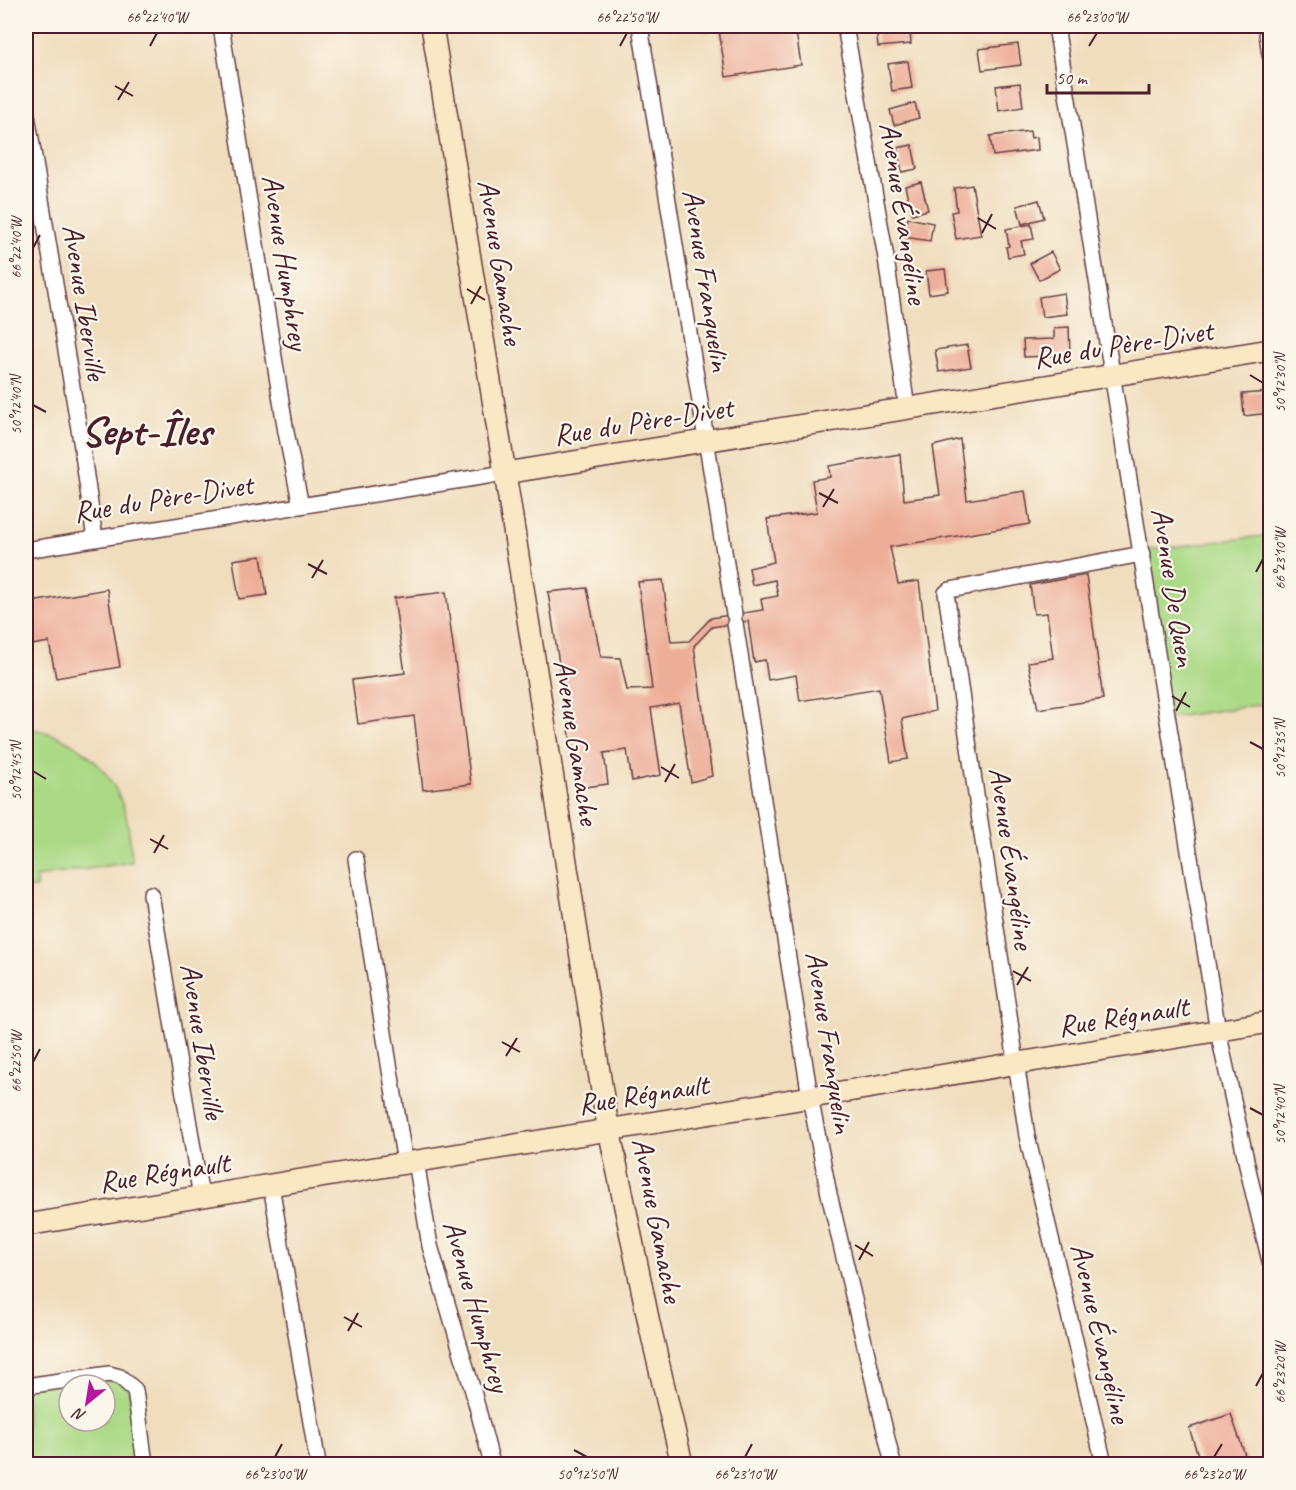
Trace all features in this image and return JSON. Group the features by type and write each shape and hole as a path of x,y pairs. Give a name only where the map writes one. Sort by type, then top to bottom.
{"street":[{"name":"Avenue Humphrey","path":"221,26 286,432 301,506"},
{"name":"Avenue Gamache","path":"432,26 505,473 585,989 610,1130 649,1323 682,1464"},
{"name":"Avenue Franquelin","path":"640,26 810,1097 829,1194 893,1464"},
{"name":"Avenue Évangéline","path":"845,26 886,258 907,409"},
{"name":"Avenue De Quen","path":"1056,26 1218,1031 1270,1261"},
{"path":"1266,26 1270,55"},
{"name":"Avenue Iberville","path":"26,109 95,539"},
{"name":"Rue du Père-Divet","path":"26,550 1270,350"},
{"name":"Avenue Évangéline","path":"1104,1464 1027,1136 946,593 1142,554"},
{"name":"Avenue Humphrey","path":"356,860 410,1162 430,1246 492,1464"},
{"name":"Avenue Iberville","path":"151,894 201,1197"},
{"name":"Rue Régnault","path":"26,1225 1270,1022"},
{"path":"271,1185 318,1464"},
{"path":"26,1386 109,1374 120,1377 135,1390 145,1464"}],"green space":[{"path":"1270,535 1270,703 1168,718 1148,550"},
{"path":"26,728 59,737 88,755 100,767 119,795 125,812 132,862 36,877 36,888 26,889"},
{"path":"117,1378 127,1383 145,1464 26,1464 26,1386 57,1382 57,1433 117,1433"}],"building":[{"path":"703,26 795,26 801,65 726,77 719,30 704,32"},
{"path":"876,26 892,26 892,31 910,30 911,44 878,47"},
{"path":"1018,44 1021,65 982,70 979,49"},
{"path":"908,61 912,88 892,91 888,64"},
{"path":"1020,83 1023,107 999,111 996,86"},
{"path":"915,103 919,118 894,125 890,110"},
{"path":"1030,131 1031,138 1037,137 1038,150 993,156 990,136"},
{"path":"912,145 917,169 902,172 897,148"},
{"path":"921,182 928,210 912,214 905,186"},
{"path":"972,185 981,235 956,239 951,212 957,211 954,188"},
{"path":"1039,200 1044,218 1022,224 1017,206"},
{"path":"908,218 933,223 930,241 904,237"},
{"path":"1031,224 1034,239 1021,241 1024,254 1008,257 1006,229"},
{"path":"1051,252 1060,269 1039,280 1030,263"},
{"path":"945,269 948,291 929,294 926,271"},
{"path":"1064,293 1067,314 1042,317 1039,297"},
{"path":"1069,327 1070,355 1024,357 1023,340 1054,339 1054,328"},
{"path":"967,345 971,367 939,372 935,350"},
{"path":"1270,392 1270,413 1244,416 1242,394"},
{"path":"960,439 967,500 1025,491 1030,524 890,547 898,584 919,581 935,711 902,719 908,759 891,762 879,688 800,701 796,675 768,680 765,660 754,662 748,621 712,627 694,646 712,776 691,782 679,703 651,708 661,775 632,781 627,750 604,753 608,784 578,788 548,592 587,588 601,657 620,658 627,690 652,689 638,582 663,580 671,642 689,641 711,618 763,610 761,599 778,596 775,580 752,585 749,568 774,562 767,519 817,512 812,480 830,477 829,466 900,454 904,500 940,495 933,446"},
{"path":"261,556 267,595 239,599 233,560"},
{"path":"1086,575 1103,699 1038,709 1028,662 1053,658 1047,613 1034,614 1030,585"},
{"path":"107,589 120,667 56,678 49,642 26,646 26,603"},
{"path":"446,592 471,784 423,790 414,716 358,724 352,680 405,673 394,598"},
{"path":"1231,1414 1248,1464 1201,1464 1189,1428"}],"district":[{"name":"Sept-Îles","path":"146,430"}]}
